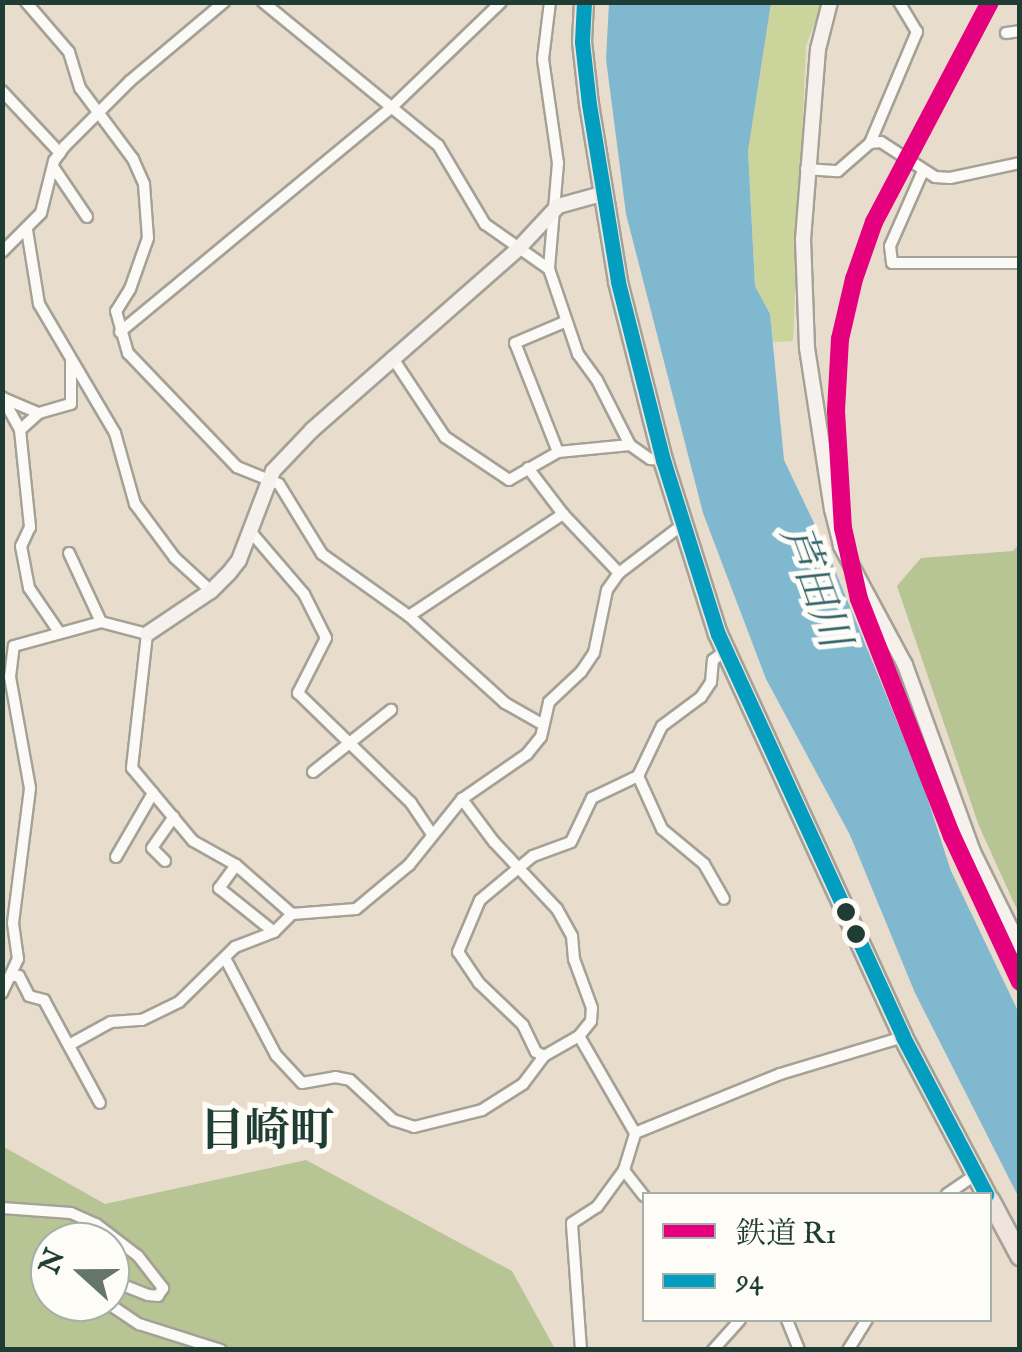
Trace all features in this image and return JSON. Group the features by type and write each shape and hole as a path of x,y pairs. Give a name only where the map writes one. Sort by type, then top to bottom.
{"highway":[{"path":"584,2 582,42 618,282 682,525 726,651 903,1037 985,1192"},
{"path":"992,1204 1020,1256"}],"street":[{"path":"26,2 69,52 80,88 134,160 148,210 148,238 138,269 116,311 120,332 142,372 237,467 279,484 322,554 409,616 505,703 542,724"},
{"path":"2,252 42,213 60,153 130,81 224,2"},
{"path":"263,2 342,72 438,144 486,224 517,250 549,269"},
{"path":"120,332 392,107 501,2"},
{"path":"550,2 543,59 558,163 549,269 578,354 597,380 630,445 650,459 663,460"},
{"path":"830,2 818,49 806,169 807,348 842,546 904,665 973,852 1020,948"},
{"path":"806,169 838,171 870,144 917,32 899,2"},
{"path":"1006,33 1020,30"},
{"path":"2,91 60,153"},
{"path":"870,144 881,142 923,171 950,178 1020,163"},
{"path":"54,168 87,217"},
{"path":"923,171 890,246 892,263 1020,263"},
{"path":"292,914 236,866 193,841 132,768 148,634 211,590 239,560 270,478 312,430 517,250 558,206 602,194"},
{"path":"27,230 40,304 115,433 126,460 135,504 148,527 211,590"},
{"path":"558,452 516,343 567,321"},
{"path":"392,357 445,437 509,480 558,452 630,445"},
{"path":"20,430 40,413 71,404 71,362"},
{"path":"3,398 40,413"},
{"path":"3,398 20,430 30,527 21,546 29,588 60,632"},
{"path":"528,468 563,514 619,572"},
{"path":"409,616 563,514"},
{"path":"70,1045 111,1022 142,1020 180,1002 235,947 274,932 292,914 356,909 372,900 408,865 462,798 527,754 541,737 549,702 581,672 594,653 606,590 619,572 682,525"},
{"path":"250,531 304,594 326,638 298,693 346,744 412,802 432,834"},
{"path":"70,553 101,622"},
{"path":"2,994 18,959 13,923 30,788 10,677 11,652 20,642 101,622 148,634"},
{"path":"544,1056 536,1052 523,1025 479,983 458,952 480,900 533,856 576,837 592,798 638,776 662,726 701,698 711,682 713,660 726,651"},
{"path":"313,772 391,710"},
{"path":"638,776 662,829 704,864 724,898"},
{"path":"116,857 154,793"},
{"path":"225,958 290,1075 302,1083 335,1077 350,1080 393,1120 414,1127 482,1110 523,1084 544,1056 579,1036 590,1021 592,1008 574,959 572,936 557,909 462,798"},
{"path":"165,860 152,848 174,818"},
{"path":"236,866 218,888 274,932"},
{"path":"12,976 18,976 30,996 44,1000 100,1103"},
{"path":"579,1036 635,1133 624,1170"},
{"path":"635,1133 780,1074 903,1037"},
{"path":"624,1170 642,1193"},
{"path":"581,1350 572,1224 597,1207 618,1172 624,1170"},
{"path":"950,1192 976,1175"},
{"path":"2,1208 71,1213 91,1222"},
{"path":"130,1250 163,1288 158,1296 130,1288"},
{"path":"130,1318 139,1324 199,1339 221,1350"},
{"path":"713,1350 738,1322"},
{"path":"788,1322 799,1350"},
{"path":"848,1350 866,1322"}],"green space":[{"path":"771,3 822,3 806,46 793,341 772,342 770,314 755,286 748,150"},
{"path":"1019,544 1019,914 979,826 897,586 921,558 1013,551"},
{"path":"2,1146 105,1204 306,1160 512,1271 555,1349 3,1349"}],"water":[{"name":"芦田川","path":"609,3 771,3 748,151 755,286 770,314 784,460 825,546 923,785 951,871 1019,1013 1019,1198 915,993 850,835 766,679 703,513 626,214 606,59"}],"rail line":[{"name":"R1","path":"990,2 874,222 854,279 840,339 836,411 843,528 859,599 952,836 1020,982"}],"transit line":[{"name":"94","path":"584,2 582,42 589,104 618,282 663,460 718,634 903,1037 985,1192"}],"district":[{"name":"目崎町","path":"267,1133"}]}
